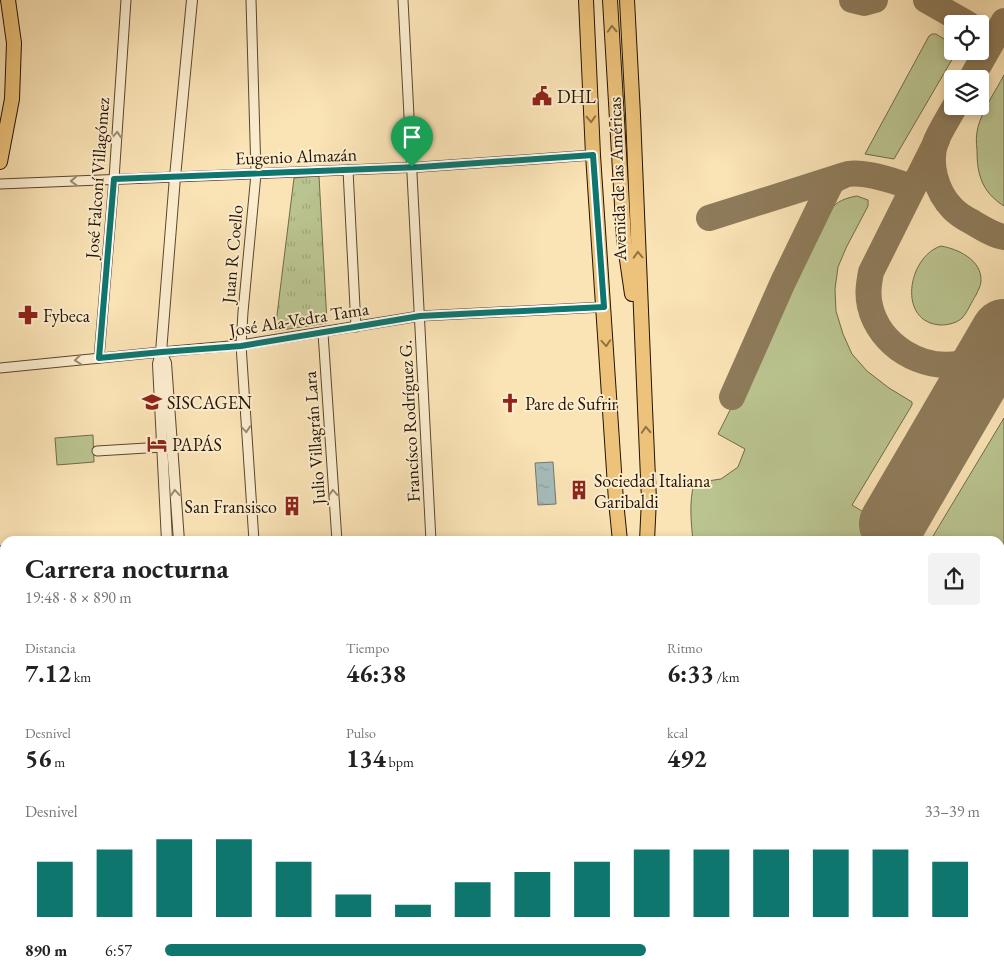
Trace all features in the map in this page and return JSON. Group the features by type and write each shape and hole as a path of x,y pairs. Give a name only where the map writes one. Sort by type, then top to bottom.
{"main road":[{"path":"0,162 12,99 14,43 8,0"},
{"name":"Avenida de las Américas","path":"586,0 593,155 620,536"},
{"name":"Avenida de las Américas","path":"610,0 624,239 642,356"},
{"name":"Avenida de las Américas","path":"627,0 649,499 647,536"},
{"path":"615,79 628,29"},
{"path":"649,499 653,536"},
{"path":"615,536 616,501"}],"street":[{"name":"José Falconí Villagómez","path":"99,358 126,0"},
{"path":"167,536 158,364 162,352 175,177 192,0"},
{"name":"Juan R Coello","path":"251,0 256,174 241,346 254,536"},
{"name":"Francísco Rodríguez G.","path":"404,0 430,536"},
{"name":"Eugenio Almazán","path":"0,184 412,167 593,155"},
{"path":"348,170 356,327"},
{"name":"José Ala-Vedra Tama","path":"0,368 241,346 420,316 604,307"},
{"name":"Julio Villagrán Lara","path":"323,332 336,536"},
{"path":"162,352 166,362 179,536"},
{"path":"98,451 163,447"}],"green space":[{"path":"936,34 944,39 944,60 952,60 946,70 944,70 944,73 894,159 865,154 929,36"},
{"path":"1004,75 1004,206 986,189 978,167 977,130 982,115 989,115 990,101"},
{"path":"319,176 327,323 275,331 294,178"},
{"path":"857,196 868,200 868,206 838,267 835,289 836,311 843,334 852,354 867,371 889,388 912,402 912,405 852,505 903,536 693,536 691,505 694,483 721,479 738,467 745,449 718,434 830,211 842,200"},
{"path":"941,246 955,250 973,261 978,267 981,281 966,313 958,321 947,325 927,321 918,313 913,302 912,289 914,275 920,263 929,252"},
{"path":"1004,418 1004,536 933,536"},
{"path":"93,435 94,462 57,465 55,438"}],"water":[{"path":"553,462 556,504 538,505 535,463"}],"taxiway":[{"path":"852,0 864,3 875,0"},
{"path":"926,0 952,15"},
{"path":"976,70 1004,21"},
{"path":"950,115 936,141 934,150 933,168 938,186 947,202 958,213 988,231 1004,237"},
{"path":"937,140 871,272 868,293 870,306 875,320 893,344 918,359 932,363 947,365 968,361 984,352 1002,335"},
{"path":"732,397 783,282 831,183 844,175 856,173 913,187"},
{"path":"709,218 842,176"}],"runway":[{"path":"892,524 1004,332"}],"place":[{"name":"DHL","path":"542,96"},
{"name":"Fybeca","path":"28,315"},
{"name":"SISCAGEN","path":"152,402"},
{"name":"Pare de Sufrir","path":"510,403"},
{"name":"PAPÁS","path":"157,444"},
{"name":"Sociedad Italiana Garibaldi","path":"579,490"},
{"name":"San Fransisco","path":"292,506"}],"route":[{"path":"593,155 604,307 420,316 241,346 99,358 114,179 412,167 593,155"}]}
